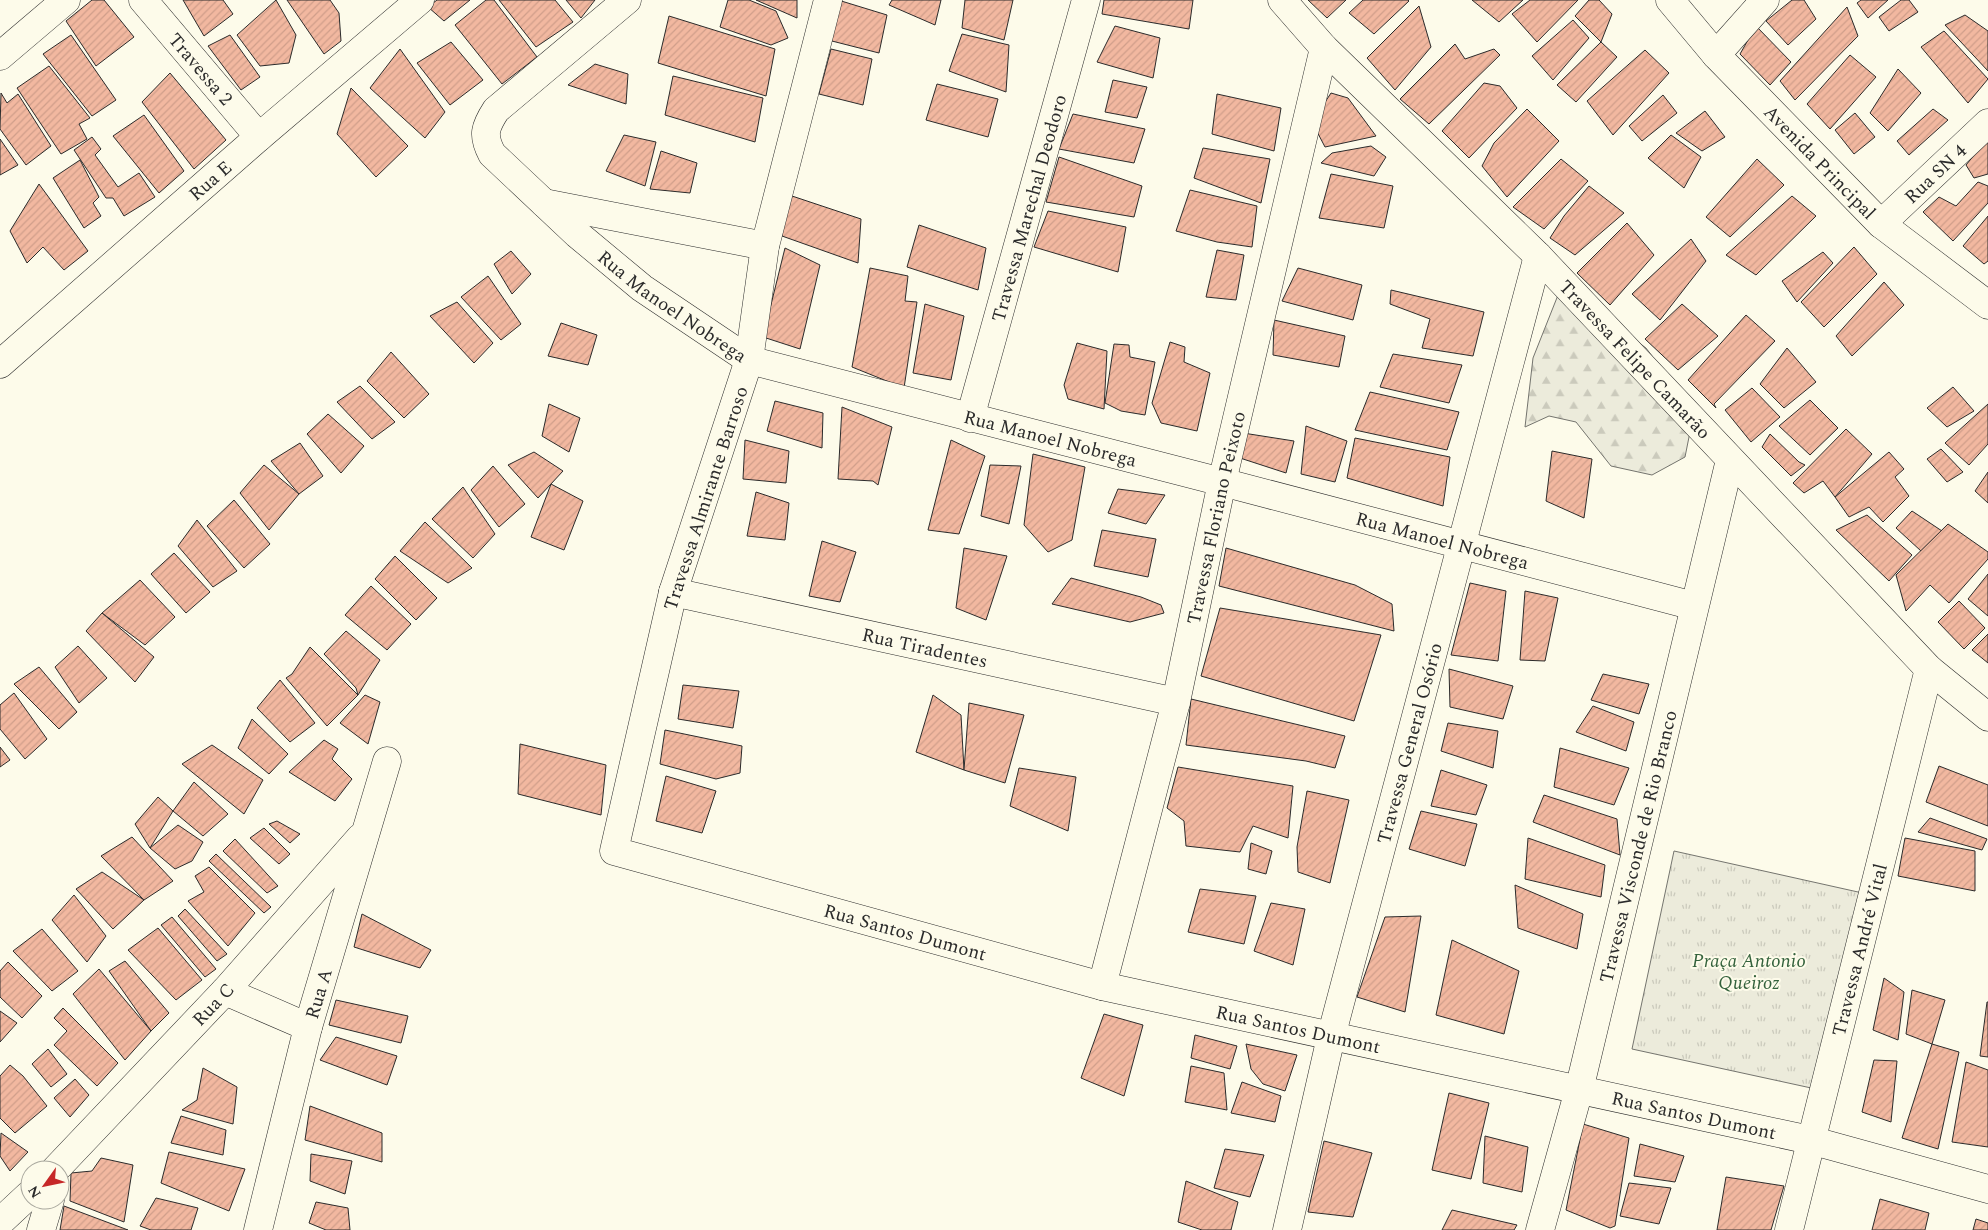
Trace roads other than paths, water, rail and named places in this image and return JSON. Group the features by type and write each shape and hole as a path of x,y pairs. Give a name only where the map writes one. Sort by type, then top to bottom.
{"street":[{"path":"0,56 66,0"},
{"name":"Travessa 2","path":"143,0 260,138"},
{"name":"Rua E","path":"0,364 420,0"},
{"name":"Rua Manoel Nobrega","path":"628,0 496,110 488,123 485,133 486,144 492,154 577,234 642,288 749,360 1694,606"},
{"name":"Travessa Almirante Barroso","path":"614,851 673,592 749,360 765,246 828,0"},
{"name":"Travessa Marechal Deodoro","path":"970,418 1086,0"},
{"name":"Travessa Felipe Camarão","path":"1282,0 1324,48 1538,256 1928,669 1988,717"},
{"name":"Avenida Principal","path":"1670,0 1716,55 1881,224 1988,305"},
{"path":"1716,55 1765,0"},
{"name":"Travessa Floriano Peixoto","path":"1102,986 1176,702 1222,482 1324,48"},
{"name":"Rua SN 4","path":"1881,224 1988,123"},
{"path":"544,203 765,246"},
{"name":"Travessa General Osório","path":"1287,1230 1331,1037 1538,256"},
{"name":"Travessa Visconde de Rio Branco","path":"1540,1230 1579,1090 1730,460"},
{"name":"Rua Tiradentes","path":"673,592 1176,702"},
{"name":"Travessa André Vital","path":"1789,1230 1928,669"},
{"name":"Rua A","path":"258,1230 308,1027 387,761"},
{"name":"Rua C","path":"66,1160 225,991 365,832"},
{"name":"Rua Santos Dumont","path":"614,851 1102,986 1810,1140 1988,1189"},
{"path":"225,991 308,1027"},
{"path":"0,1222 20,1203"},
{"path":"41,1230 47,1210"}],"park label":[{"name":"Praça Antonio Queiroz","path":"1749,971"}]}
